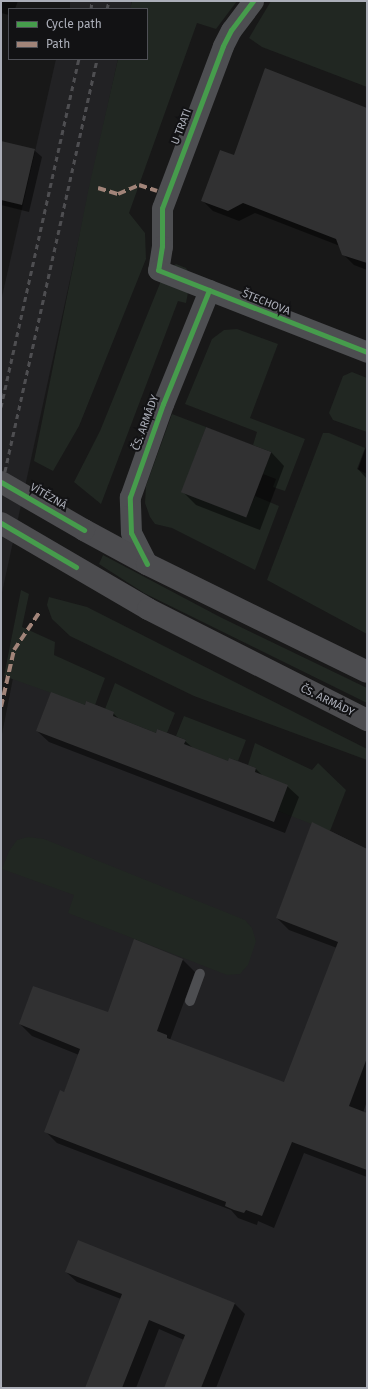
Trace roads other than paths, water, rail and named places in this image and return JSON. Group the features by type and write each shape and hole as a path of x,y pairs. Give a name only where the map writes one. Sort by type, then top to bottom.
{"main road":[{"name":"VÍTĚZNÁ","path":"1,482 84,530 147,564"},
{"name":"ČS. ARMÁDY","path":"1,523 148,609 367,720"},
{"path":"147,564 367,672"}],"street":[{"name":"U TRATI","path":"158,270 162,246 162,208 223,46 231,30 252,1"},
{"name":"ŠTECHOVA","path":"158,270 247,307 367,352"},
{"name":"ČS. ARMÁDY","path":"147,564 131,533 130,497 163,404 209,290"}],"lane":[{"path":"190,1001 200,974"}],"railway":[{"path":"91,8 92,1"},
{"path":"107,8 109,1"},
{"path":"1,407 79,60"},
{"path":"1,489 97,60"}]}
